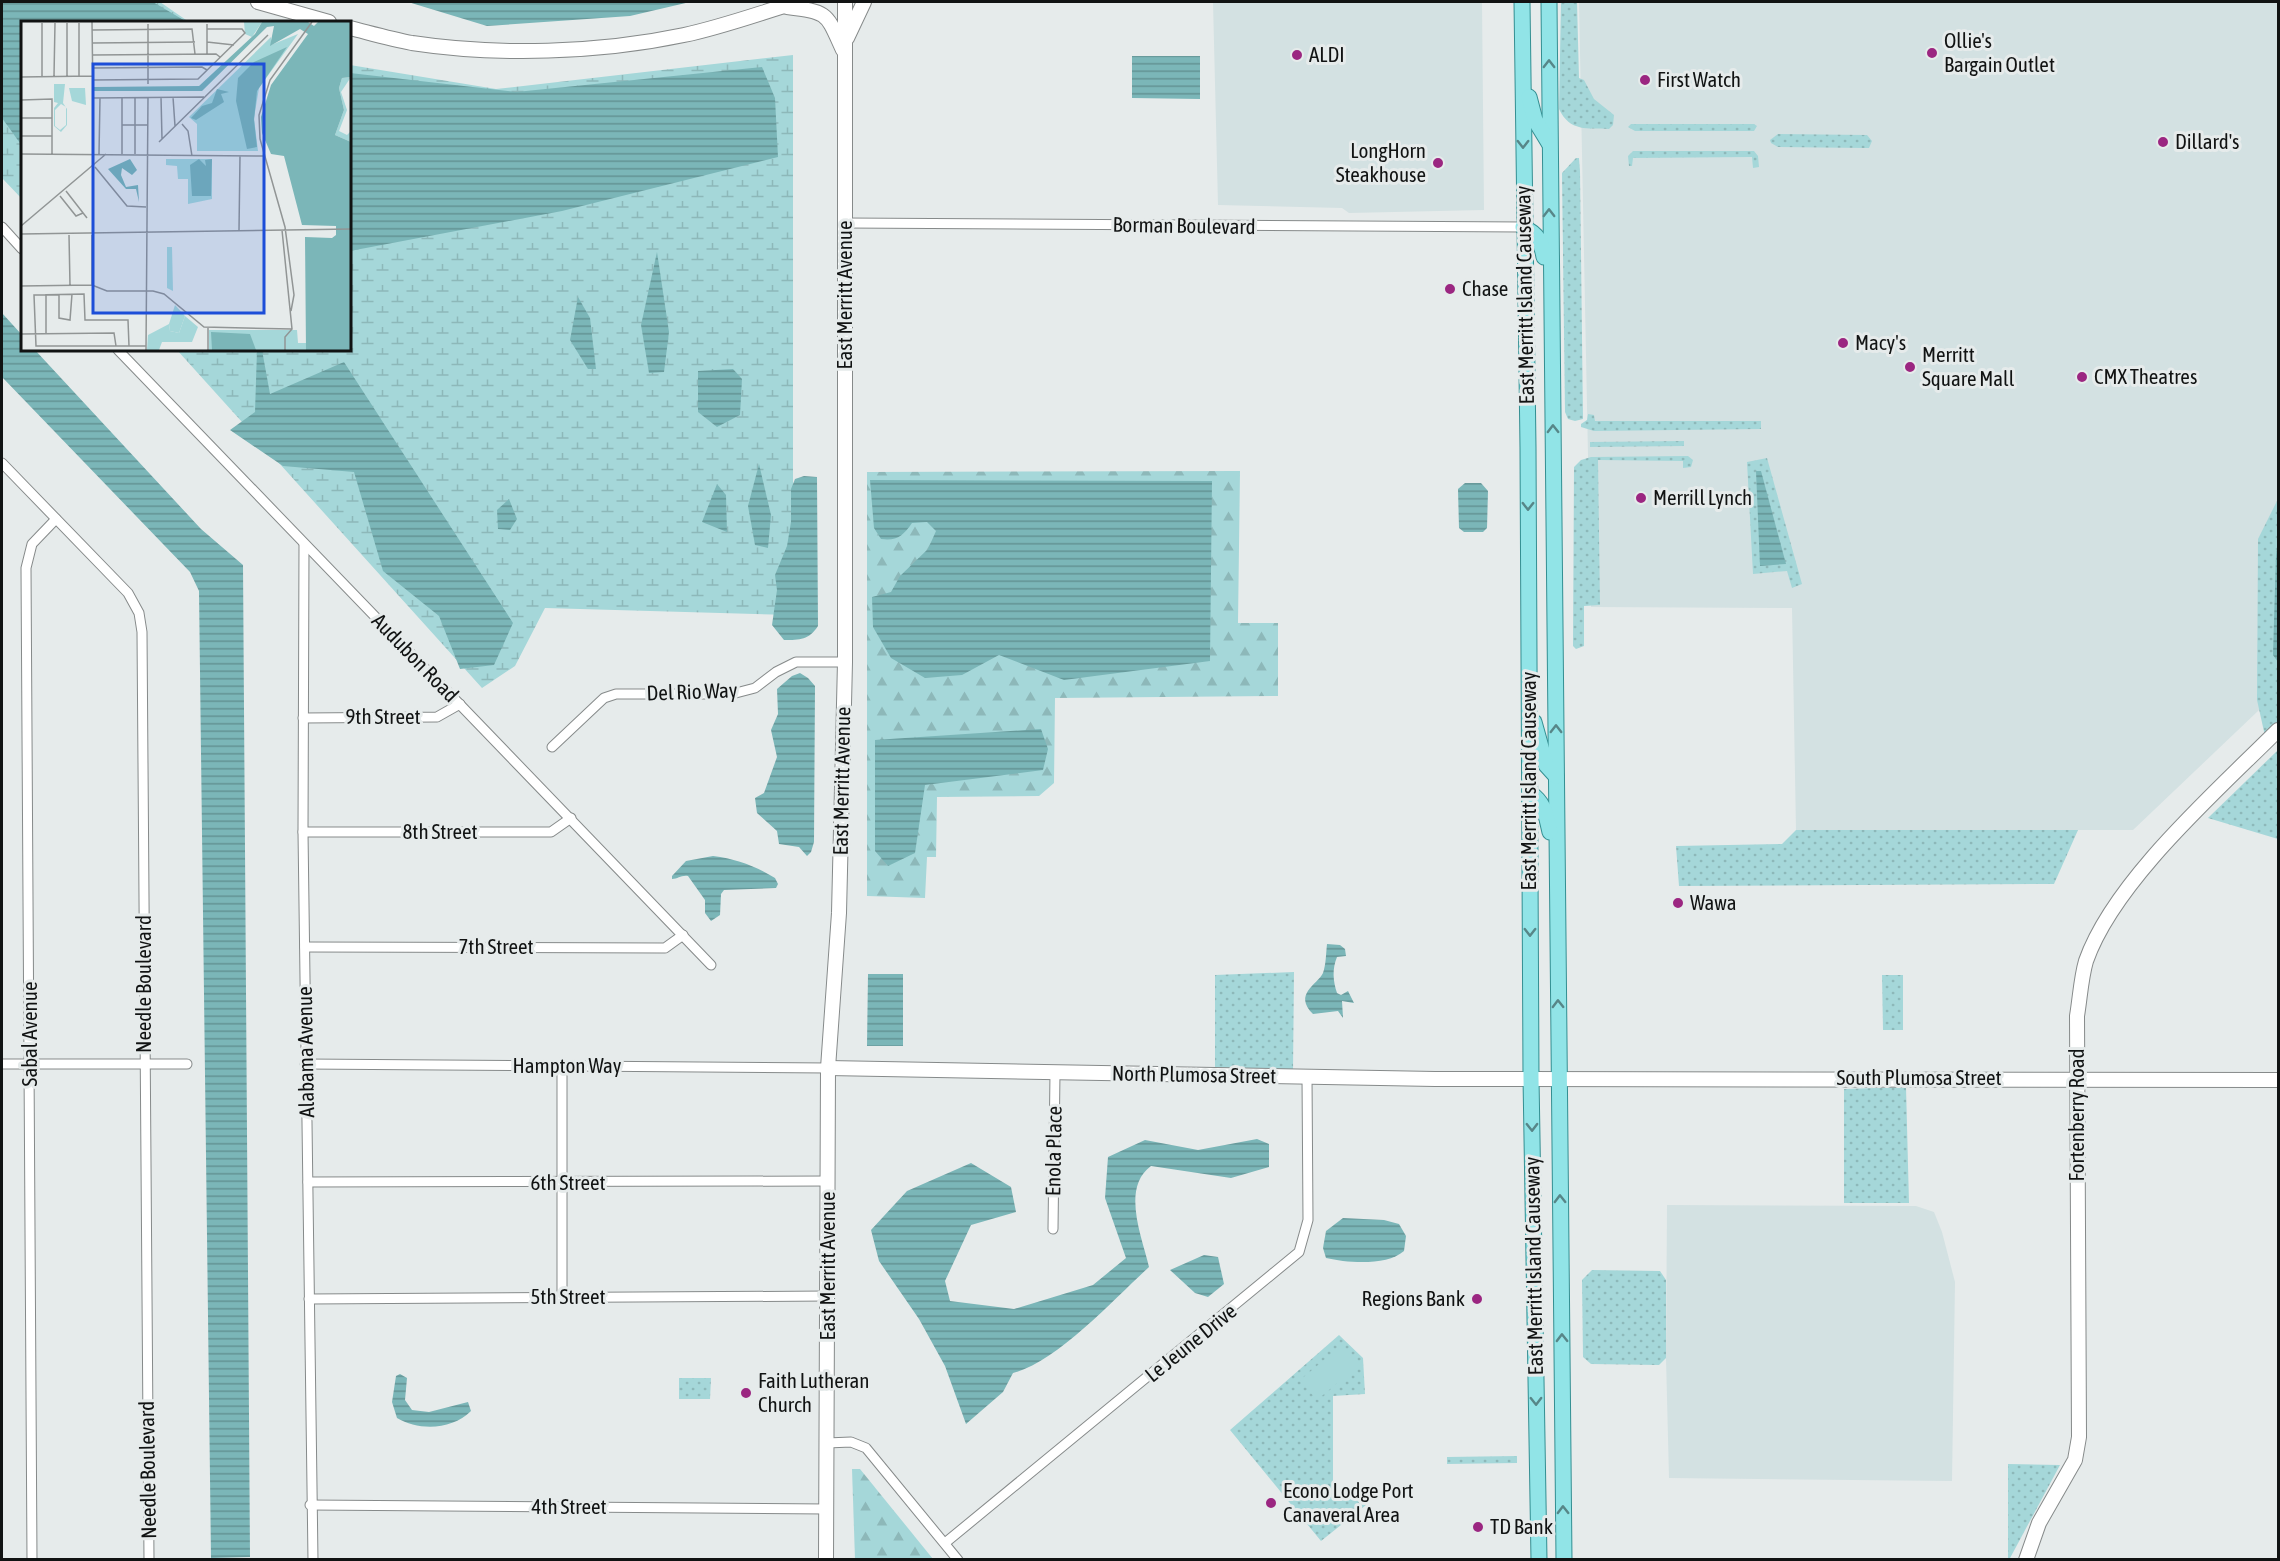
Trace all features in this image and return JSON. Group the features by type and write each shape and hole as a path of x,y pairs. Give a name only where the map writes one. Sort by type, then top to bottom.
{"main road":[{"name":"East Merritt Island Causeway","path":"1522,2 1531,1078 1539,1560"},
{"name":"East Merritt Island Causeway","path":"1549,2 1564,1560"},
{"path":"1523,42 1530,104 1535,120 1549,143"},
{"path":"1523,226 1535,233 1541,241 1551,292"},
{"path":"1529,707 1546,765 1556,776"},
{"path":"1530,793 1540,800 1546,812 1558,867"}],"street":[{"path":"258,2 325,21"},
{"path":"351,28 410,42 467,49 522,51 647,42 686,35 797,2"},
{"name":"East Merritt Avenue","path":"826,1560 828,1068 839,913 845,662 845,2"},
{"path":"845,48 864,2"},
{"path":"782,7 814,10 822,14 828,18 845,48"},
{"name":"Borman Boulevard","path":"845,223 1523,226"},
{"path":"2,227 21,248"},
{"name":"Audubon Road","path":"119,351 711,965"},
{"name":"Needle Boulevard","path":"2,462 128,593 139,613 142,632 149,1560"},
{"name":"Sabal Avenue","path":"32,1560 26,568 32,544 56,519"},
{"name":"Alabama Avenue","path":"304,545 305,1065 310,1505 313,1560"},
{"name":"Del Rio Way","path":"552,747 604,698 616,694 732,694 755,688 776,672 796,662 845,662"},
{"name":"9th Street","path":"303,718 437,717 460,704"},
{"name":"Fortenberry Road","path":"2026,1560 2039,1523 2075,1460 2079,1437 2076,1078 2077,1016 2086,962 2109,915 2143,870 2278,730"},
{"name":"8th Street","path":"303,832 551,832 571,818"},
{"name":"7th Street","path":"305,946 666,948 683,935"},
{"path":"2,1064 187,1064"},
{"name":"Hampton Way","path":"305,1065 828,1068"},
{"path":"562,1065 562,1297"},
{"name":"North Plumosa Street","path":"828,1068 1307,1077 1559,1077"},
{"name":"Enola Place","path":"1053,1229 1055,1073"},
{"name":"Le Jeune Drive","path":"945,1543 1299,1252 1308,1220 1307,1077"},
{"name":"South Plumosa Street","path":"1559,1077 2278,1080"},
{"name":"6th Street","path":"308,1182 828,1181"},
{"name":"5th Street","path":"309,1299 828,1296"},
{"path":"827,1443 851,1442 866,1448 958,1560"},
{"name":"4th Street","path":"310,1505 827,1509"}],"shaded area":[{"path":"2,2 153,2 185,21 21,21 21,145 2,118"},
{"path":"408,2 690,2 630,16 487,26"},
{"path":"1213,2 1482,2 1484,210 1349,213 1342,208 1218,205"},
{"path":"1579,2 2278,2 2278,692 2133,830 1796,830 1792,608 1591,607"},
{"path":"1132,56 1200,56 1200,99 1132,98"},
{"path":"762,67 775,98 778,157 562,211 351,251 351,73 516,92"},
{"path":"657,252 669,332 664,372 649,373 641,325"},
{"path":"578,297 590,318 596,369 588,369 570,340"},
{"path":"2,313 21,334 21,351 36,351 201,529 243,565 250,1557 211,1558 199,591 190,572 2,377"},
{"path":"257,351 262,351 270,394 344,362 513,623 494,665 460,669 439,616 383,571 354,472 283,466 230,430 255,412"},
{"path":"733,369 742,379 740,415 717,427 698,412 698,371"},
{"path":"759,464 771,515 768,548 755,545 748,506"},
{"path":"1756,471 1761,471 1786,564 1760,566"},
{"path":"804,476 817,477 818,626 804,638 784,640 772,625 777,590 775,575 787,546 791,522 791,489 795,479"},
{"path":"870,480 1212,481 1210,661 1064,680 999,655 962,675 925,678 891,658 873,627 872,597 891,592 900,576 928,549 936,531 927,522 912,523 899,537 881,539 874,528"},
{"path":"1465,483 1481,483 1488,491 1487,528 1483,532 1464,532 1459,528 1458,489"},
{"path":"717,484 726,495 727,532 702,522"},
{"path":"509,499 517,519 510,530 498,529 497,510"},
{"path":"2278,543 2278,662 2273,655"},
{"path":"800,673 815,686 814,842 807,856 799,847 779,844 777,831 757,813 755,798 764,793 777,757 771,730 778,714 777,689 792,676"},
{"path":"1041,729 1048,749 1043,770 925,785 915,853 888,866 875,851 875,740"},
{"path":"713,856 738,861 753,867 775,878 778,884 776,888 724,890 721,894 720,915 711,921 705,913 705,900 688,876 672,879 672,876 686,861"},
{"path":"1327,944 1340,945 1345,949 1346,956 1337,957 1335,962 1334,980 1337,993 1341,995 1348,991 1354,1003 1342,1001 1343,1018 1338,1011 1313,1014 1305,1001 1308,990 1323,973"},
{"path":"868,974 903,974 903,1046 867,1046"},
{"path":"1257,1139 1269,1144 1269,1167 1231,1178 1151,1166 1142,1175 1135,1200 1136,1214 1149,1267 1066,1343 1030,1367 1013,1373 1003,1392 966,1424 945,1366 919,1319 879,1261 871,1230 907,1191 971,1163 1011,1187 1016,1212 971,1225 945,1281 950,1301 1014,1309 1093,1285 1126,1258 1105,1198 1108,1157 1145,1140 1198,1150"},
{"path":"1667,1205 1916,1206 1934,1212 1942,1232 1955,1282 1952,1481 1669,1478 1666,1358"},
{"path":"1343,1218 1384,1220 1399,1224 1406,1236 1404,1251 1388,1259 1367,1262 1326,1258 1323,1248 1326,1231"},
{"path":"1204,1255 1218,1257 1224,1284 1208,1297 1195,1293 1170,1270"},
{"path":"400,1374 407,1378 405,1400 412,1410 429,1412 468,1402 471,1411 455,1422 425,1427 397,1418 392,1402 396,1376"}],"green space":[{"path":"2,2 160,2 188,21 21,21 21,198 2,178"},
{"path":"1561,2 1577,2 1579,78 1584,80 1594,99 1614,115 1613,125 1609,129 1574,125 1568,122 1559,109"},
{"path":"793,55 793,615 545,608 515,666 482,688 178,351 351,351 351,65 496,89"},
{"path":"1631,124 1754,124 1757,126 1754,131 1635,131 1628,127"},
{"path":"1778,134 1867,135 1872,141 1869,148 1778,147 1770,140"},
{"path":"1633,151 1754,151 1758,156 1759,167 1753,168 1752,157 1633,158 1632,166 1629,166 1628,156"},
{"path":"1576,158 1579,158 1580,171 1583,419 1575,421 1568,419 1565,412 1562,173"},
{"path":"1588,414 1594,415 1595,421 1761,421 1761,429 1594,431 1581,427 1581,424 1587,420"},
{"path":"1684,441 1684,446 1590,447 1590,442"},
{"path":"1688,456 1693,460 1691,467 1683,468 1683,461 1598,460 1600,605 1584,606 1584,646 1576,649 1573,646 1574,467 1581,460 1591,457"},
{"path":"1767,458 1802,584 1792,588 1787,571 1753,574 1747,462"},
{"path":"1240,471 1238,623 1278,623 1278,696 1055,698 1054,783 1039,796 937,797 936,857 927,857 925,898 867,896 867,472"},
{"path":"2278,499 2278,722 2265,736 2257,700 2258,539"},
{"path":"2278,750 2278,839 2208,818"},
{"path":"1796,830 2078,830 2054,884 1679,886 1676,846 1782,844"},
{"path":"1294,972 1293,1071 1215,1071 1215,975"},
{"path":"1882,975 1903,975 1903,1030 1883,1030"},
{"path":"1906,1087 1909,1203 1844,1203 1844,1089"},
{"path":"1592,1270 1660,1271 1666,1280 1666,1358 1659,1365 1591,1364 1583,1357 1582,1280"},
{"path":"1339,1335 1363,1358 1365,1394 1333,1396 1333,1495 1359,1495 1366,1505 1321,1541 1230,1430"},
{"path":"1342,1345 1359,1365 1317,1400 1300,1380"},
{"path":"679,1378 711,1378 710,1399 679,1399"},
{"path":"1517,1456 1517,1463 1447,1464 1447,1457"},
{"path":"2008,1464 2060,1465 2009,1560 2008,1559"},
{"path":"852,1469 860,1469 933,1559 855,1559"}],"place":[{"name":"Ollie's Bargain Outlet","path":"1932,53"},
{"name":"ALDI","path":"1297,55"},
{"name":"First Watch","path":"1645,80"},
{"name":"Dillard's","path":"2163,142"},
{"name":"LongHorn Steakhouse","path":"1438,163"},
{"name":"Chase","path":"1450,289"},
{"name":"Macy's","path":"1843,343"},
{"name":"Merritt Square Mall","path":"1910,367"},
{"name":"CMX Theatres","path":"2082,377"},
{"name":"Merrill Lynch","path":"1641,498"},
{"name":"Wawa","path":"1678,903"},
{"name":"Regions Bank","path":"1477,1299"},
{"name":"Faith Lutheran Church","path":"746,1393"},
{"name":"Econo Lodge Port Canaveral Area","path":"1271,1503"},
{"name":"TD Bank","path":"1478,1527"}]}
